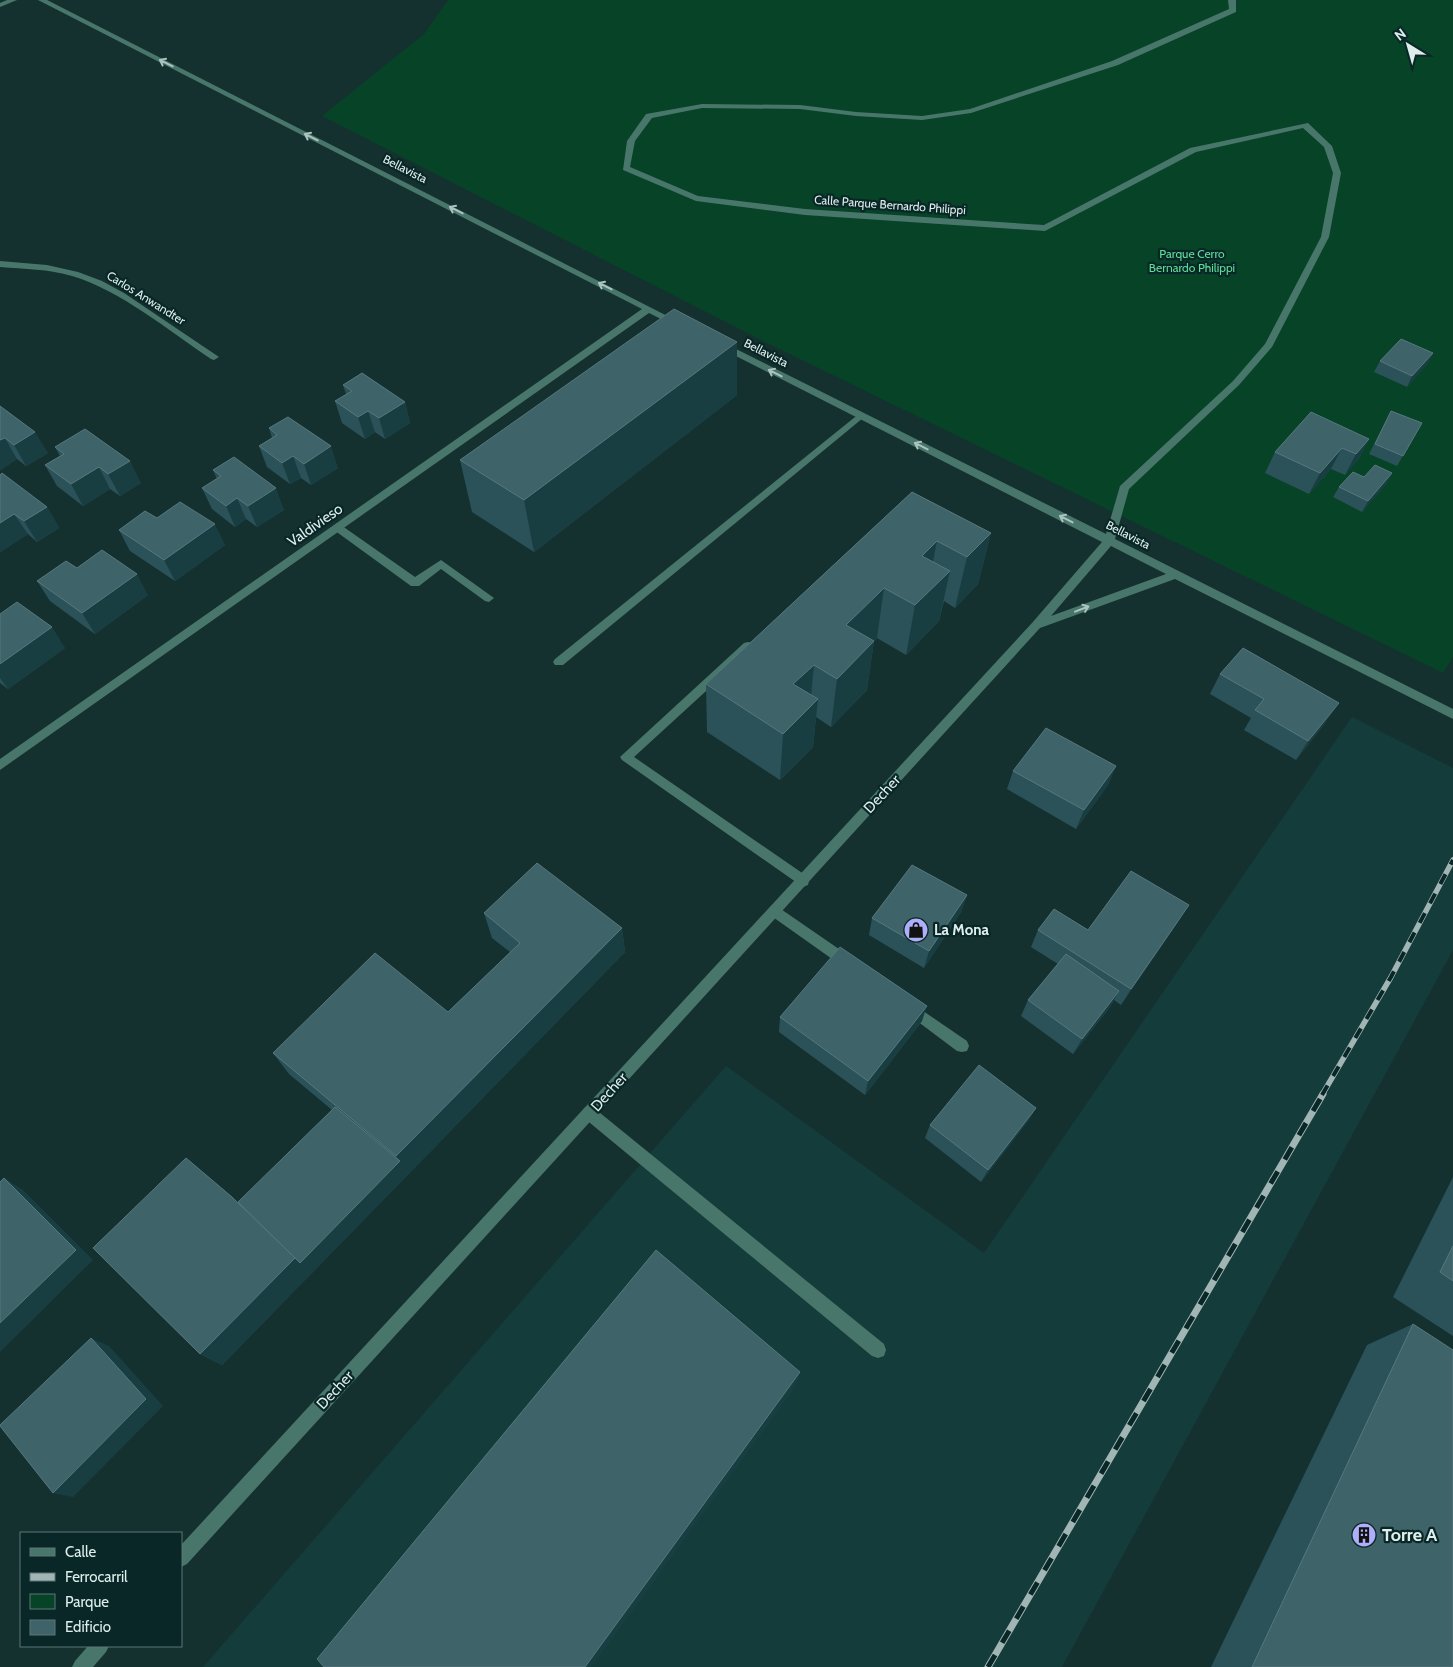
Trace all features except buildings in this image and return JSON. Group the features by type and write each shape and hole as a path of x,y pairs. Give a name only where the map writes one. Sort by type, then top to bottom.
{"street":[{"path":"0,5 13,0"},
{"name":"Bellavista","path":"42,0 684,327"},
{"name":"Calle Parque Bernardo Philippi","path":"1109,541 1124,488 1236,383 1269,345 1325,236 1337,173 1328,146 1305,125 1193,150 1045,228 805,212 696,198 626,168 631,141 649,116 702,106 800,108 922,118 971,111 1115,63 1233,10 1232,0"},
{"name":"Carlos Anwandter","path":"0,264 47,268 75,274 99,283 121,295 214,357"},
{"name":"Valdivieso","path":"0,765 648,309"},
{"name":"Bellavista","path":"710,340 1453,714"},
{"path":"559,662 860,416"},
{"path":"338,527 415,583 441,564 489,598"},
{"name":"Decher","path":"182,1557 1036,626 1109,541"},
{"name":"Decher","path":"1036,626 1174,575"},
{"path":"758,636 626,757 803,880"},
{"path":"775,911 860,972"},
{"path":"900,1000 962,1046"},
{"path":"589,1113 878,1350"},
{"path":"81,1667 99,1647"}],"shaded area":[{"path":"1352,717 1453,768 1453,950 1062,1667 203,1667 726,1066 984,1253"}],"green space":[{"name":"Parque Cerro Bernardo Philippi","path":"448,0 1453,0 1453,657 1443,673 761,340 322,116 424,34"}],"railway":[{"path":"1322,1095 1391,977 1453,860"},
{"path":"988,1667 1323,1094"}],"place":[{"name":"La Mona","path":"916,930"},
{"name":"Torre A","path":"1364,1535"}]}
